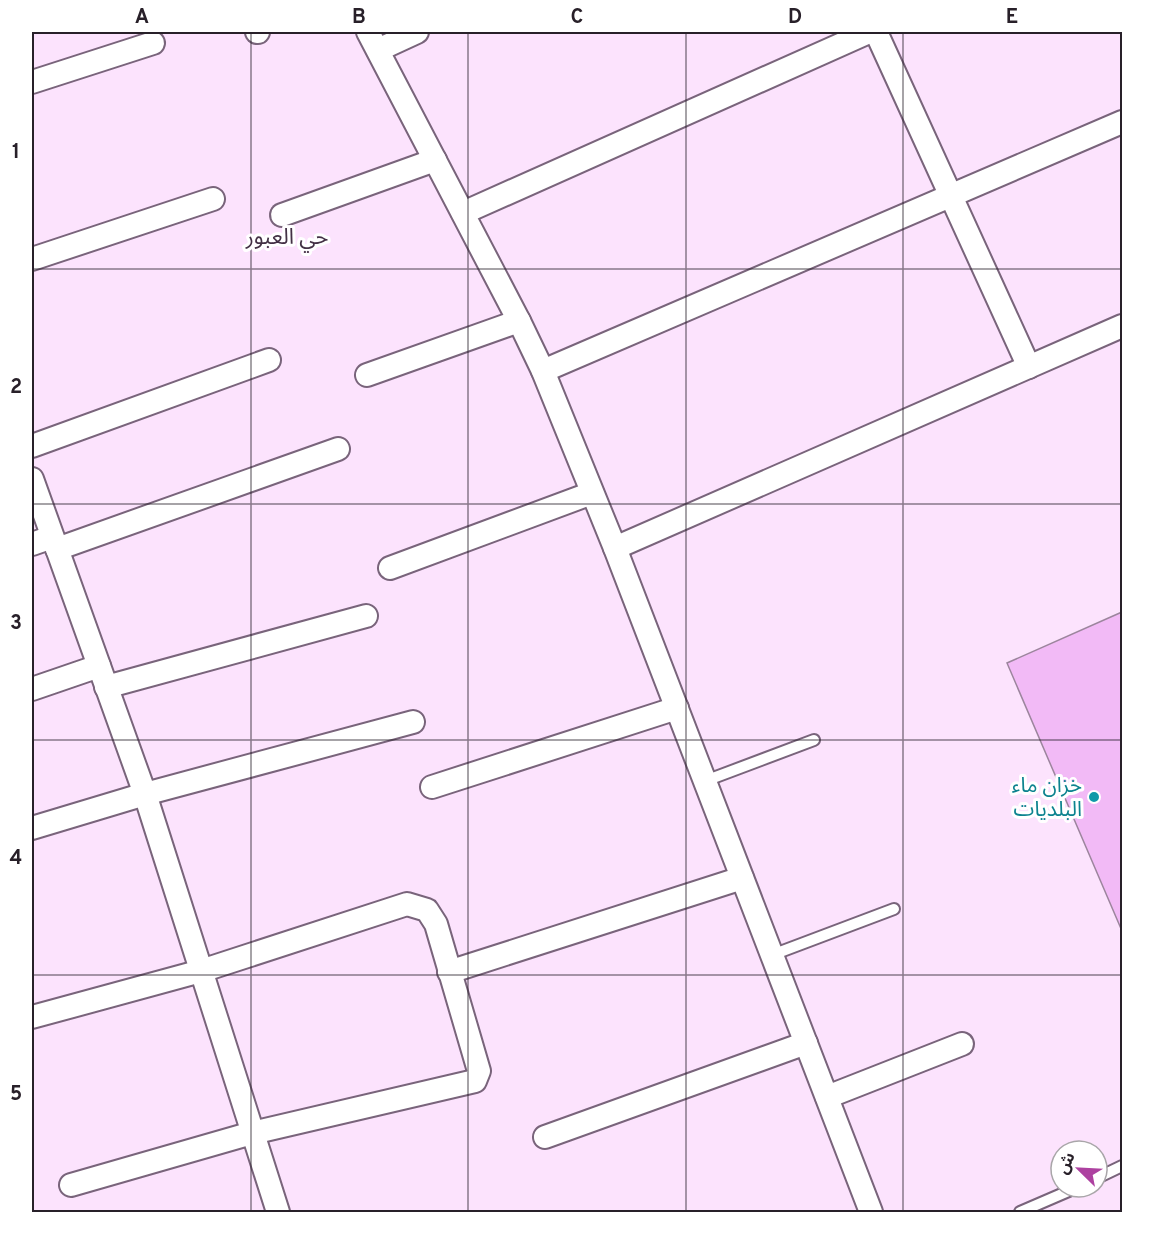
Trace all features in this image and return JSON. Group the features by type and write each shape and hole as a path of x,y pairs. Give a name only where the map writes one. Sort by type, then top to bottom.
{"street":[{"path":"417,32 373,41 543,371 615,548 871,1212"},
{"path":"463,213 869,32"},
{"path":"876,32 1029,367"},
{"path":"32,82 153,43"},
{"path":"543,371 1122,122"},
{"path":"282,215 435,160"},
{"path":"32,259 213,199"},
{"path":"367,375 519,321"},
{"path":"615,548 1122,327"},
{"path":"32,447 269,360"},
{"path":"47,544 338,449"},
{"path":"32,479 47,544 103,677 145,794 278,1212"},
{"path":"390,568 592,493"},
{"path":"32,689 103,677 366,616"},
{"path":"432,787 677,708"},
{"path":"32,828 145,794 413,722"},
{"path":"449,972 742,878"},
{"path":"32,1017 201,971 407,904 427,910 436,924 479,1071 475,1081 252,1133 71,1185"},
{"path":"545,1137 806,1043"},
{"path":"827,1097 962,1044"}],"lane":[{"path":"705,781 814,740"},
{"path":"772,955 894,909"},
{"path":"1020,1212 1050,1199"}],"building":[{"name":"خزان ماء البلديات","path":"1122,612 1122,931 1007,663"}],"place":[{"name":"خزان ماء البلديات","path":"1094,797"}],"district":[{"name":"حي العبور","path":"287,236"}]}
